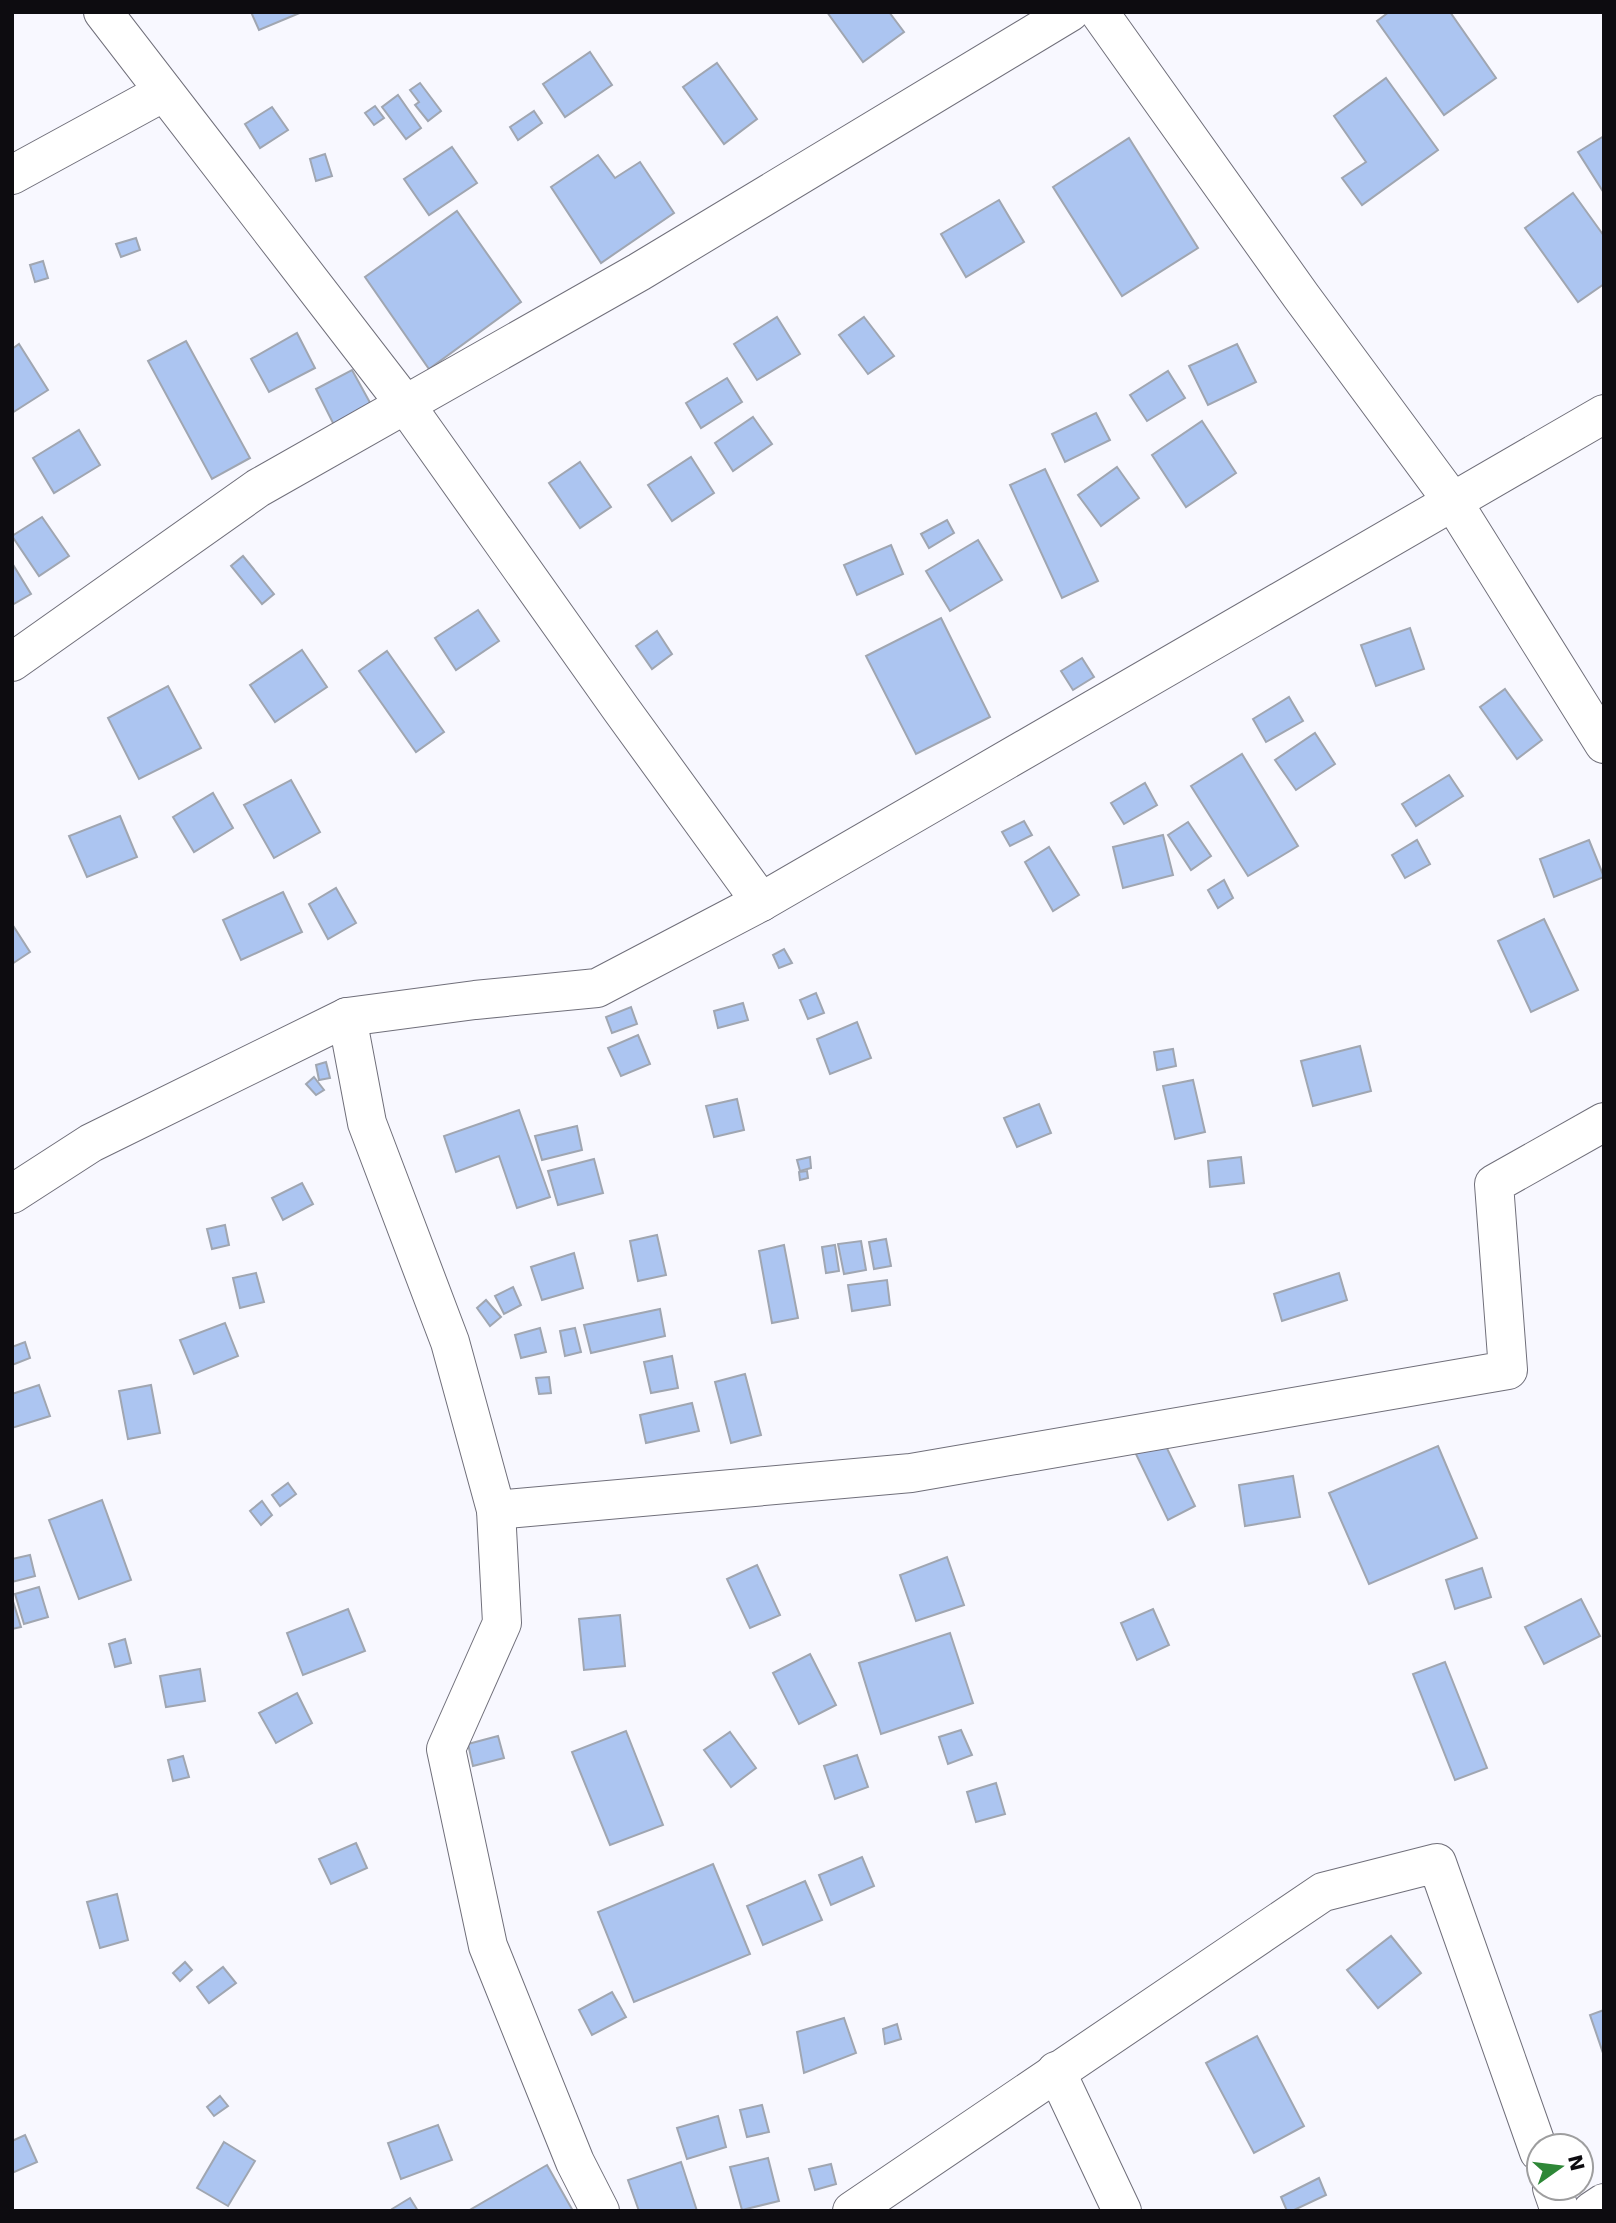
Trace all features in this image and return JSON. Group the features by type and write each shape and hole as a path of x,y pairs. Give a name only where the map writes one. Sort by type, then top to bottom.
{"street":[{"path":"103,12 405,404 761,902"},
{"path":"12,662 258,488 639,272 1070,12"},
{"path":"1099,12 1293,285 1453,502 1604,744"},
{"path":"12,175 164,92"},
{"path":"12,1194 92,1143 347,1017 475,1000 597,988 761,902 1604,414"},
{"path":"347,1017 367,1123 450,1342 496,1510 502,1623 446,1749 488,1946 575,2162 600,2211"},
{"path":"496,1510 911,1473 1508,1370 1494,1184 1604,1122"},
{"path":"852,2211 1323,1892 1437,1863 1532,2132"},
{"path":"1056,2071 1122,2211"},
{"path":"1591,2211 1604,2203"}],"building":[{"path":"251,12 302,12 259,30"},
{"path":"827,12 889,12 904,32 863,62"},
{"path":"1389,12 1450,12 1496,78 1444,115 1377,21"},
{"path":"590,52 612,85 565,117 543,84"},
{"path":"717,63 757,119 724,144 683,87"},
{"path":"1386,78 1438,150 1362,205 1342,178 1366,162 1334,116"},
{"path":"420,83 441,111 428,121 415,105 419,102 410,90"},
{"path":"398,95 421,128 406,139 382,107"},
{"path":"375,106 384,118 374,125 365,113"},
{"path":"272,107 288,130 260,148 245,124"},
{"path":"534,111 542,123 518,140 510,127"},
{"path":"1604,136 1604,193 1578,152"},
{"path":"1129,138 1198,248 1122,296 1053,187"},
{"path":"452,147 477,183 429,215 404,179"},
{"path":"325,154 332,176 316,181 310,159"},
{"path":"598,155 615,178 640,162 674,213 601,263 551,187"},
{"path":"1573,193 1604,236 1604,284 1578,302 1525,228"},
{"path":"999,200 1024,242 966,277 941,234"},
{"path":"457,211 521,302 429,369 365,277"},
{"path":"136,238 140,250 121,257 116,244"},
{"path":"43,261 48,278 35,282 30,265"},
{"path":"777,317 800,354 757,380 734,344"},
{"path":"864,317 894,356 868,374 839,335"},
{"path":"297,333 315,368 269,392 251,359"},
{"path":"186,341 250,458 212,479 148,361"},
{"path":"19,344 48,390 12,413 12,349"},
{"path":"1237,344 1256,382 1208,405 1189,366"},
{"path":"352,370 373,408 335,427 316,389"},
{"path":"1168,371 1185,398 1147,421 1130,395"},
{"path":"727,378 742,402 701,428 686,403"},
{"path":"1096,413 1110,440 1065,462 1052,434"},
{"path":"753,417 772,444 733,471 715,443"},
{"path":"1202,421 1236,473 1186,507 1152,455"},
{"path":"79,430 100,465 54,493 33,458"},
{"path":"691,457 714,493 672,521 648,485"},
{"path":"580,462 611,507 580,528 549,483"},
{"path":"1117,467 1139,498 1101,526 1078,495"},
{"path":"1045,469 1098,581 1062,598 1010,485"},
{"path":"42,517 69,556 39,576 12,536"},
{"path":"947,520 954,533 929,548 921,534"},
{"path":"978,540 1002,580 950,611 926,571"},
{"path":"891,545 903,574 857,595 844,565"},
{"path":"243,556 274,594 262,604 231,566"},
{"path":"12,563 31,594 12,605"},
{"path":"478,610 499,641 456,670 435,638"},
{"path":"941,618 990,717 916,754 866,656"},
{"path":"1410,628 1424,669 1376,686 1361,645"},
{"path":"657,631 672,654 652,669 636,646"},
{"path":"302,650 327,687 275,722 250,685"},
{"path":"387,651 444,732 416,752 359,671"},
{"path":"1082,658 1094,677 1073,690 1061,671"},
{"path":"168,686 201,748 139,779 108,718"},
{"path":"1505,689 1542,740 1517,759 1480,707"},
{"path":"1289,697 1303,721 1266,742 1253,719"},
{"path":"1315,733 1335,764 1296,790 1275,760"},
{"path":"1242,754 1298,846 1248,876 1191,786"},
{"path":"1449,775 1463,796 1416,826 1402,804"},
{"path":"291,780 320,832 274,858 244,805"},
{"path":"1145,783 1157,805 1124,824 1111,803"},
{"path":"213,793 233,828 194,852 173,817"},
{"path":"120,816 137,857 87,877 69,836"},
{"path":"1024,821 1032,835 1010,846 1002,832"},
{"path":"1188,822 1211,856 1191,870 1168,835"},
{"path":"1163,835 1173,875 1123,888 1113,847"},
{"path":"1417,840 1430,864 1405,878 1392,855"},
{"path":"1589,840 1604,877 1554,897 1540,859"},
{"path":"1049,847 1079,895 1053,911 1025,862"},
{"path":"1224,880 1233,898 1218,908 1208,890"},
{"path":"336,888 356,923 328,939 309,904"},
{"path":"283,892 302,932 241,960 223,920"},
{"path":"1544,919 1578,990 1531,1012 1498,941"},
{"path":"12,924 30,952 12,964"},
{"path":"784,949 792,963 779,968 773,955"},
{"path":"816,993 824,1013 808,1019 800,1000"},
{"path":"743,1003 748,1020 718,1028 714,1011"},
{"path":"631,1007 637,1024 612,1033 606,1017"},
{"path":"857,1022 871,1058 830,1074 817,1039"},
{"path":"638,1035 650,1064 621,1076 608,1048"},
{"path":"1360,1046 1371,1091 1313,1106 1301,1061"},
{"path":"1173,1049 1176,1066 1157,1070 1154,1052"},
{"path":"326,1062 330,1078 319,1080 316,1065"},
{"path":"314,1077 324,1090 316,1095 306,1084"},
{"path":"1193,1080 1205,1132 1175,1139 1163,1086"},
{"path":"737,1099 744,1130 714,1137 706,1106"},
{"path":"1039,1104 1051,1133 1017,1147 1004,1118"},
{"path":"519,1110 550,1197 517,1208 499,1156 456,1172 444,1136"},
{"path":"577,1126 582,1150 542,1160 535,1136"},
{"path":"810,1157 811,1168 800,1171 797,1160"},
{"path":"1241,1157 1244,1183 1210,1187 1208,1161"},
{"path":"594,1159 603,1193 558,1205 548,1171"},
{"path":"807,1171 808,1178 800,1180 799,1172"},
{"path":"302,1183 313,1204 283,1220 272,1198"},
{"path":"225,1225 229,1245 212,1249 207,1229"},
{"path":"657,1235 666,1275 638,1281 630,1241"},
{"path":"886,1239 891,1266 874,1269 869,1242"},
{"path":"861,1241 866,1270 844,1274 838,1244"},
{"path":"784,1245 798,1318 772,1323 759,1251"},
{"path":"835,1245 839,1271 826,1273 822,1247"},
{"path":"574,1253 583,1288 542,1300 531,1267"},
{"path":"256,1273 264,1302 240,1308 233,1278"},
{"path":"1339,1273 1347,1300 1282,1321 1274,1294"},
{"path":"887,1280 890,1305 852,1311 848,1285"},
{"path":"513,1287 521,1305 504,1314 495,1296"},
{"path":"486,1300 501,1317 490,1326 477,1308"},
{"path":"660,1309 665,1336 591,1353 584,1325"},
{"path":"225,1323 238,1356 194,1374 180,1340"},
{"path":"540,1328 546,1352 521,1358 515,1335"},
{"path":"575,1328 581,1352 565,1356 560,1331"},
{"path":"25,1342 30,1358 12,1365 12,1347"},
{"path":"672,1356 678,1388 651,1393 644,1362"},
{"path":"745,1374 761,1435 731,1443 715,1382"},
{"path":"549,1377 551,1393 539,1394 536,1378"},
{"path":"39,1385 50,1416 12,1428 12,1394"},
{"path":"151,1385 160,1433 128,1439 119,1391"},
{"path":"692,1403 699,1431 646,1443 640,1415"},
{"path":"1161,1436 1195,1506 1168,1520 1134,1450"},
{"path":"1438,1446 1477,1538 1369,1584 1329,1493"},
{"path":"1293,1476 1300,1517 1245,1526 1239,1485"},
{"path":"288,1483 296,1494 280,1506 272,1495"},
{"path":"102,1500 131,1580 79,1599 49,1520"},
{"path":"262,1501 272,1515 261,1525 250,1511"},
{"path":"30,1555 35,1576 12,1582 12,1559"},
{"path":"947,1557 964,1605 916,1621 900,1575"},
{"path":"757,1565 780,1615 750,1628 727,1579"},
{"path":"1482,1568 1491,1597 1455,1609 1446,1580"},
{"path":"39,1587 48,1617 24,1624 15,1594"},
{"path":"12,1598 21,1627 12,1629"},
{"path":"1581,1599 1600,1636 1544,1664 1525,1627"},
{"path":"348,1609 365,1651 303,1675 287,1633"},
{"path":"1153,1609 1169,1645 1137,1660 1121,1623"},
{"path":"620,1615 625,1666 584,1670 579,1619"},
{"path":"950,1633 973,1703 881,1734 859,1663"},
{"path":"125,1639 131,1663 115,1667 109,1644"},
{"path":"810,1654 836,1705 799,1724 773,1673"},
{"path":"1445,1662 1487,1768 1455,1780 1413,1674"},
{"path":"200,1669 205,1701 166,1707 160,1676"},
{"path":"297,1693 312,1723 276,1743 259,1713"},
{"path":"961,1730 972,1755 948,1764 939,1737"},
{"path":"626,1731 663,1825 610,1845 572,1752"},
{"path":"730,1732 756,1768 731,1787 704,1750"},
{"path":"498,1736 504,1758 473,1766 468,1744"},
{"path":"857,1755 868,1787 835,1799 824,1766"},
{"path":"183,1756 189,1777 173,1781 168,1760"},
{"path":"996,1783 1005,1814 976,1822 967,1792"},
{"path":"356,1843 367,1868 331,1884 319,1859"},
{"path":"862,1857 874,1886 831,1905 819,1875"},
{"path":"713,1864 750,1954 634,2002 598,1912"},
{"path":"805,1881 822,1920 763,1945 747,1906"},
{"path":"117,1894 128,1940 100,1948 87,1902"},
{"path":"1391,1936 1421,1973 1378,2008 1347,1970"},
{"path":"185,1962 192,1970 180,1981 173,1973"},
{"path":"223,1967 236,1983 209,2003 197,1987"},
{"path":"612,1992 626,2017 592,2035 579,2010"},
{"path":"1604,2010 1604,2056 1590,2015"},
{"path":"844,2018 856,2053 804,2073 797,2032"},
{"path":"897,2024 901,2039 885,2044 883,2029"},
{"path":"1257,2036 1304,2126 1254,2153 1206,2063"},
{"path":"220,2096 228,2106 214,2116 207,2107"},
{"path":"762,2105 769,2132 747,2137 740,2110"},
{"path":"718,2116 726,2147 687,2159 677,2128"},
{"path":"438,2125 452,2160 401,2179 388,2143"},
{"path":"25,2135 37,2162 12,2173 12,2141"},
{"path":"224,2142 255,2161 228,2206 197,2188"},
{"path":"768,2158 779,2201 742,2210 730,2167"},
{"path":"681,2162 697,2211 639,2211 628,2180"},
{"path":"831,2164 836,2184 815,2190 809,2169"},
{"path":"547,2165 573,2211 468,2211"},
{"path":"1319,2178 1326,2195 1287,2211 1281,2197"},
{"path":"410,2198 418,2211 393,2211 392,2209"}]}
